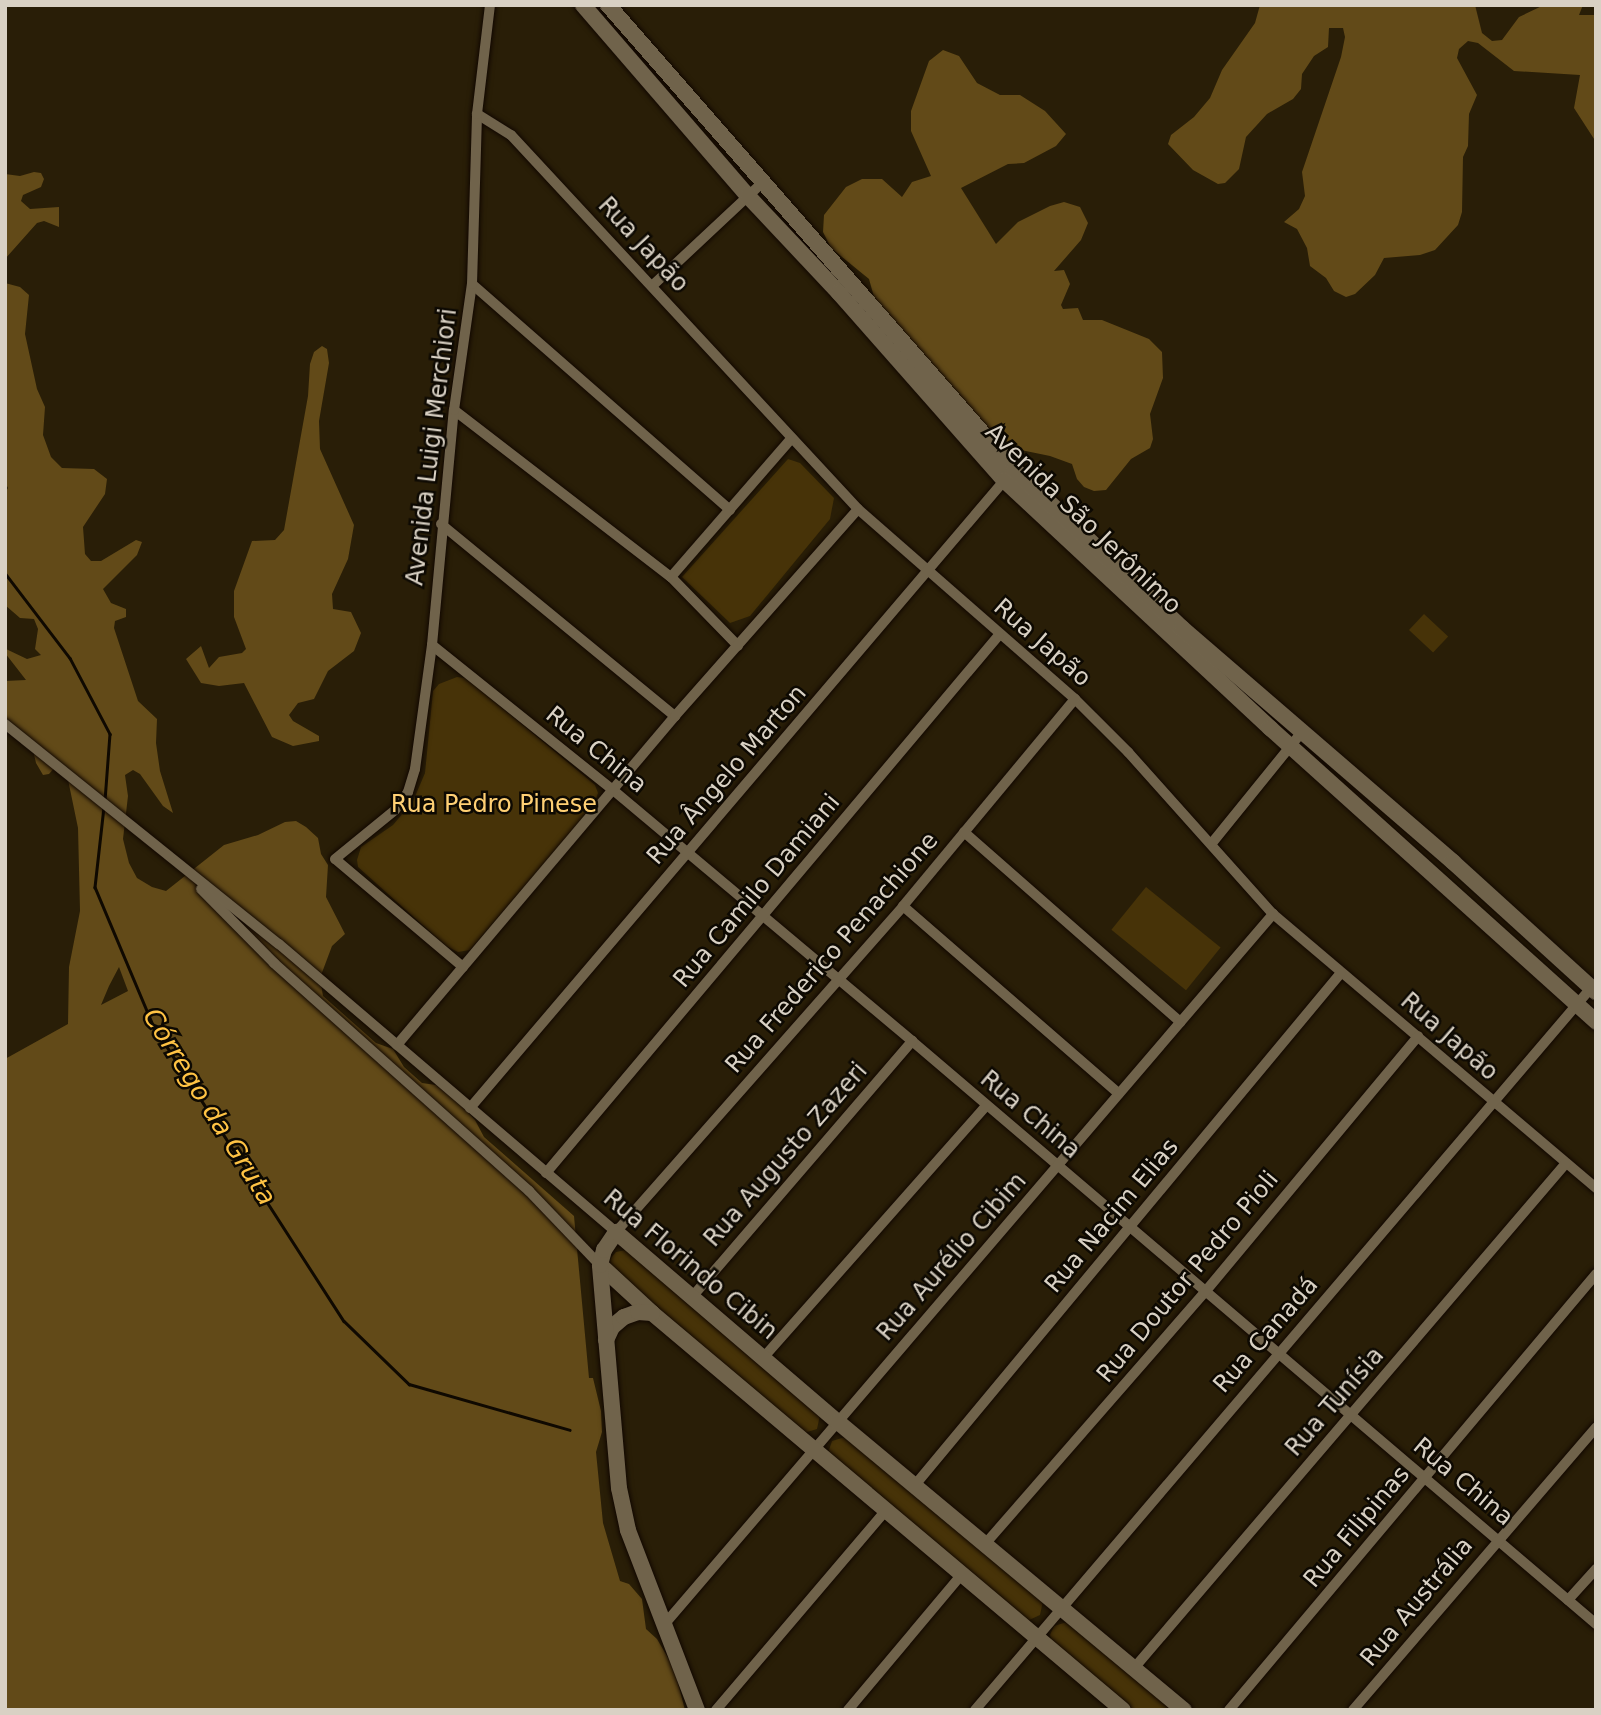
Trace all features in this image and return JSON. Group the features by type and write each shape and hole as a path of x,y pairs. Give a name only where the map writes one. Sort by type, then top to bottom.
{"street":[{"name":"Avenida Luigi Merchiori","path":"463,967 335,859 395,810 408,792 415,769 432,645 441,524 454,410 472,284 477,114 490,5"},
{"name":"Avenida São Jerônimo","path":"583,5 748,196 1009,474 1290,745 1596,1022"},
{"name":"Avenida São Jerônimo","path":"608,5 761,184 868,300 1009,474 1182,628 1453,862 1593,990"},
{"name":"Rua Japão","path":"477,114 511,135 859,509 999,635 1075,699 1212,843 1273,914 1340,974 1418,1036 1596,1188"},
{"path":"652,286 761,184"},
{"path":"472,284 730,510"},
{"path":"856,312 868,300"},
{"path":"454,410 671,577 738,646"},
{"path":"671,577 792,438"},
{"name":"Rua Ângelo Marton","path":"470,1108 1009,474"},
{"path":"397,1045 675,716 859,509"},
{"path":"441,524 675,716"},
{"name":"Rua Camilo Damiani","path":"546,1172 764,917 999,635"},
{"name":"Rua China","path":"432,645 613,790 912,1041 1596,1624"},
{"name":"Rua Frederico Penachione","path":"616,1232 904,906 1075,699"},
{"name":"Rua Florindo Cibin","path":"5,724 397,1045 838,1422 1184,1710"},
{"path":"1212,843 1302,732"},
{"path":"964,832 1180,1022"},
{"name":"Rua Florindo Cibin","path":"167,855 265,955 529,1191 600,1265 652,1313 1036,1637 1105,1704 1123,1710"},
{"path":"904,906 1119,1094"},
{"name":"Rua Aurélio Cibim","path":"663,1626 1273,914"},
{"name":"Rua Nacim Elias","path":"915,1485 1340,974"},
{"name":"Rua Canadá","path":"975,1710 1277,1353 1577,1005 1593,990"},
{"name":"Rua Doutor Pedro Pioli","path":"986,1543 1205,1292 1418,1036"},
{"name":"Rua Augusto Zazeri","path":"692,1297 912,1041"},
{"path":"763,1358 986,1106"},
{"name":"Rua Tunísia","path":"1135,1667 1566,1163"},
{"path":"616,1232 604,1250 600,1265 619,1488 628,1530 697,1710"},
{"name":"Rua Filipinas","path":"1229,1710 1596,1274"},
{"path":"606,1340 612,1327 624,1317 638,1312 652,1313"},
{"name":"Rua Austrália","path":"1353,1710 1497,1539 1596,1427"},
{"path":"716,1710 886,1510"},
{"path":"1568,1601 1596,1569"},
{"path":"848,1710 962,1574"}],"green space":[{"path":"788,459 800,463 834,498 830,519 750,616 730,623 682,577"},
{"path":"1424,614 1448,637 1433,653 1409,630"},
{"name":"Rua Pedro Pinese","path":"457,677 466,678 595,785 598,793 594,805 470,950 458,952 446,946 358,867 357,860 361,847 393,825 413,801 425,773 433,691 439,684"},
{"path":"1146,887 1221,947 1186,990 1111,930"},
{"path":"626,1250 820,1415 817,1429 804,1433 611,1273 610,1259 616,1252"},
{"path":"845,1437 1043,1601 1040,1615 1027,1621 828,1453 832,1441"},
{"path":"1067,1622 1173,1710 1132,1710 1052,1644 1050,1635 1054,1626"}],"shaded area":[{"path":"1260,5 1475,5 1482,33 1492,41 1502,40 1519,17 1544,5 1583,5 1579,15 1596,15 1596,142 1574,108 1580,75 1514,71 1478,43 1468,41 1459,49 1457,58 1477,95 1469,114 1468,146 1463,157 1462,212 1458,225 1435,250 1420,255 1384,258 1375,275 1355,294 1346,297 1334,291 1326,278 1310,266 1307,248 1297,229 1284,222 1299,209 1305,196 1302,172 1341,57 1345,37 1343,28 1329,28 1328,47 1314,56 1302,74 1301,89 1293,99 1267,114 1246,137 1239,169 1225,183 1218,184 1193,170 1168,144 1171,135 1194,117 1210,98 1222,70 1255,23"},
{"path":"943,50 959,56 977,83 1000,95 1020,95 1045,111 1066,134 1056,146 1024,163 1008,164 961,188 996,244 1018,222 1050,206 1064,202 1080,207 1088,223 1081,240 1054,271 1064,270 1070,284 1061,305 1063,309 1078,308 1083,320 1102,320 1149,339 1162,352 1163,378 1150,414 1153,439 1150,448 1131,459 1106,490 1094,491 1084,487 1077,479 1072,464 1050,456 1011,448 986,432 874,297 869,279 831,248 823,232 824,215 846,187 862,179 882,179 902,197 912,182 931,176 911,131 911,111 929,61"},
{"path":"41,173 44,179 41,187 23,195 21,201 30,209 59,207 59,227 44,221 37,223 5,259 5,174 20,176"},
{"path":"5,283 20,287 29,295 25,334 37,389 45,407 43,435 51,457 62,468 94,469 107,479 105,494 83,527 85,554 91,561 101,561 136,540 142,542 137,555 103,589 111,603 126,609 126,617 115,621 114,628 138,701 157,719 156,743 160,771 173,813 163,806 140,774 133,770 125,775 128,796 123,839 129,863 137,878 166,891 224,845 258,835 285,822 296,821 306,827 318,838 321,854 328,865 326,897 345,934 332,946 320,978 323,996 376,1043 393,1049 404,1067 422,1083 436,1085 460,1104 475,1120 484,1137 574,1216 589,1378 593,1378 601,1411 602,1432 596,1452 603,1523 620,1581 629,1584 642,1599 646,1629 657,1639 674,1668 685,1710 5,1710 5,1059 68,1024 69,967 80,911 78,828 66,770 56,766 49,774 43,775 33,750 18,734 5,731 5,681 26,680 5,653 6,649 27,659 41,655 35,649 38,629 34,619 20,618 5,605 5,493 8,488 5,482","holes":["119,967 128,991 101,1005"]},
{"path":"322,346 327,349 329,363 319,421 320,449 354,525 348,559 332,594 333,609 351,612 361,633 354,651 328,671 314,699 298,703 289,715 293,721 319,736 319,741 293,746 272,737 244,683 219,686 201,683 186,659 201,646 209,668 219,657 242,653 246,649 234,617 234,591 252,541 275,540 284,530 308,396 310,364 314,352"}],"waterway":[{"name":"Córrego da Gruta","path":"5,573 70,658 110,734 105,800"},
{"name":"Córrego da Gruta","path":"104,807 95,887 153,1025 344,1321 409,1384 570,1430"}]}
